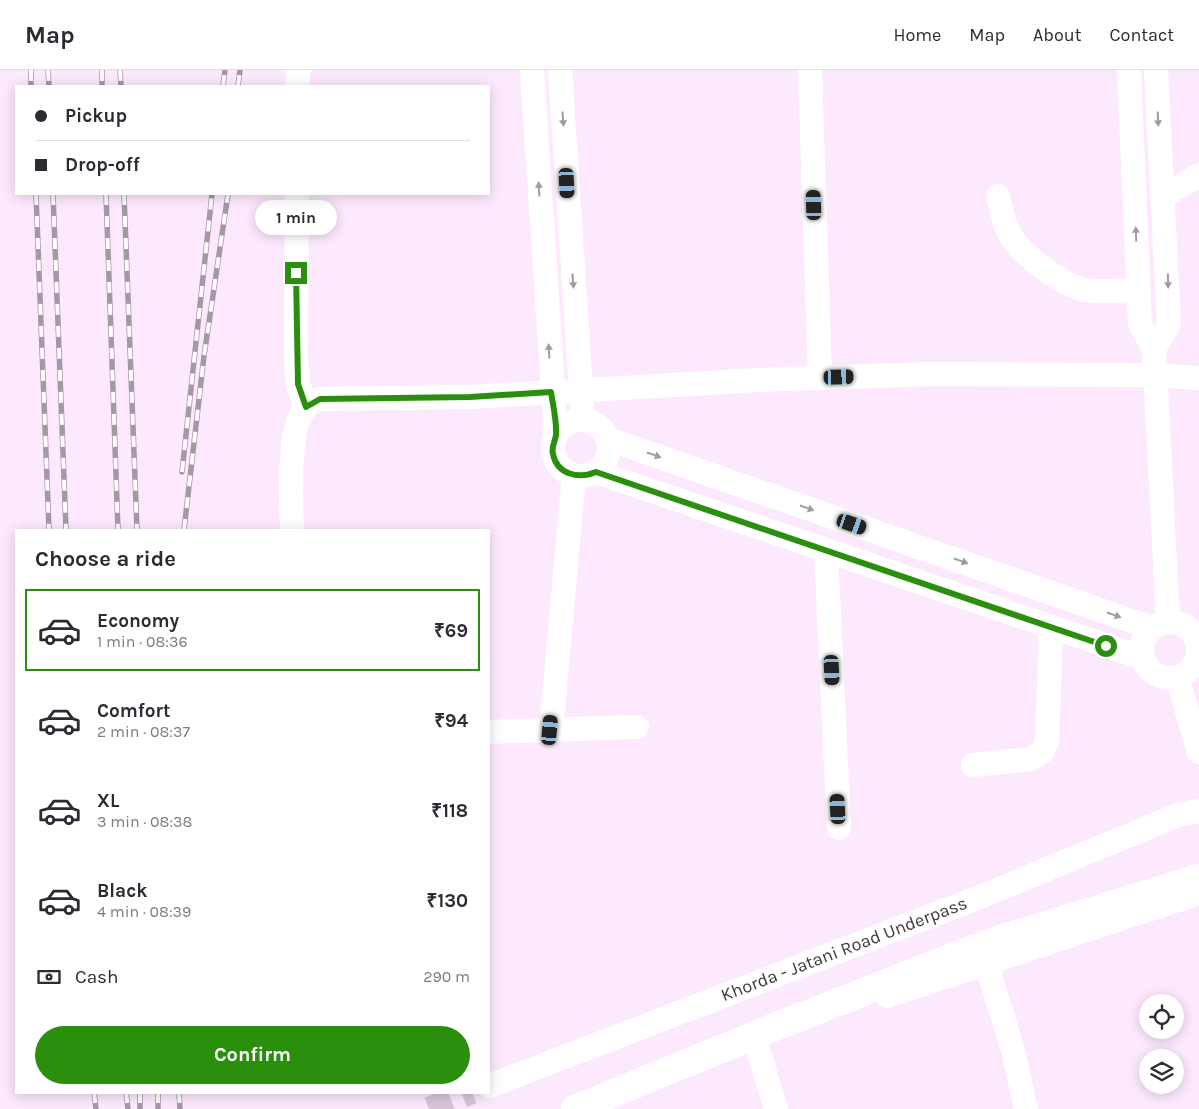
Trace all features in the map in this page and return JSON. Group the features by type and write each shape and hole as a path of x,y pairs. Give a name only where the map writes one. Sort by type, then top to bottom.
{"main road":[{"path":"575,1109 777,1026 992,942 1199,878"}],"street":[{"path":"297,85 299,70"},
{"path":"532,70 551,392 556,435 552,453 561,469 585,474 826,550 1143,658"},
{"path":"560,70 579,390 583,420"},
{"path":"810,70 820,378"},
{"path":"556,435 561,427 569,422 583,420 596,424 608,439 1160,625 1178,622 1192,632 1198,649 1198,658 1186,673 1168,678 1158,676 1150,671 1143,658 1142,644 1160,625 1155,375 1154,349 1140,324 1130,70"},
{"path":"1154,349 1169,324 1156,70"},
{"path":"1163,196 1199,175"},
{"path":"297,195 296,353 298,384 306,407"},
{"path":"998,196 1008,232 1019,246 1039,264 1066,283 1084,290 1139,290"},
{"path":"292,529 290,488 296,424 306,407 320,399 470,397 579,390 931,374 1155,375 1199,378"},
{"path":"550,730 585,474 608,457 608,439"},
{"path":"826,550 839,828"},
{"path":"973,765 1031,759 1042,752 1047,741 1051,627"},
{"path":"1177,677 1199,752"},
{"path":"490,732 636,727"},
{"name":"Khorda - Jatani Road Underpass","path":"490,1086 980,897 1178,815 1199,811"},
{"path":"575,1109 756,1043 986,963 1199,893"},
{"path":"986,963 1013,1050 1026,1109"},
{"path":"756,1043 776,1109"}],"tunnel":[{"path":"429,1109 467,1094"}],"railway":[{"path":"31,70 31,85"},
{"path":"48,70 49,85"},
{"path":"102,70 102,85"},
{"path":"120,70 121,85"},
{"path":"223,85 225,70"},
{"path":"238,85 240,70"},
{"path":"36,195 49,529"},
{"path":"53,195 66,529"},
{"path":"106,195 118,529"},
{"path":"124,195 137,529"},
{"path":"182,472 212,195"},
{"path":"184,529 204,356 228,195"},
{"path":"94,1094 96,1109"},
{"path":"126,1094 128,1109"},
{"path":"140,1094 140,1109"},
{"path":"158,1094 158,1109"},
{"path":"179,1094 180,1109"}],"route":[{"path":"296,273 298,384 306,407 320,399 470,397 551,392 556,435 552,453 561,469 569,474 587,476 596,472 1106,646"}]}
